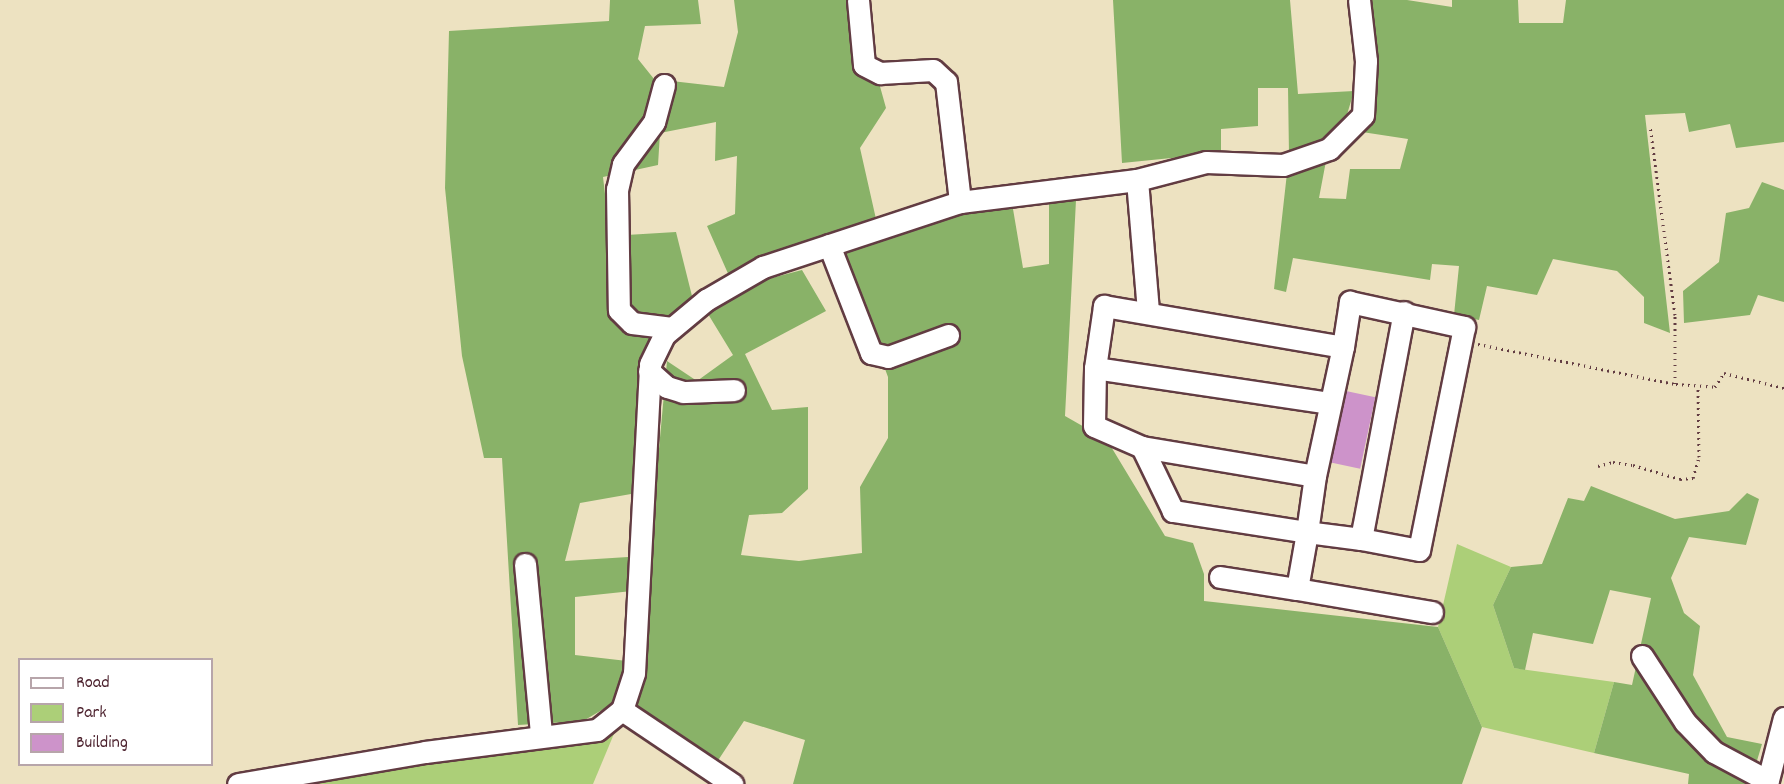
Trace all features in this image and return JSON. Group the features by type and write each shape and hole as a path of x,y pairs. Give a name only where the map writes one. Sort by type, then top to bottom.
{"street":[{"path":"858,0 864,66 880,74 933,70 946,82 960,202"},
{"path":"238,784 541,734 597,730 622,710 634,673 649,371 664,335 706,300 763,267 960,202 1137,180 1206,162 1283,165 1329,149 1363,115 1366,61 1359,0"},
{"path":"664,85 654,122 623,164 617,189 619,310 632,323 672,328"},
{"path":"1137,180 1148,310"},
{"path":"829,245 871,353 888,357 948,335"},
{"path":"1142,447 1173,511 1307,532 1361,539 1419,550 1464,327 1350,302 1343,347 1315,476 1307,532 1297,589"},
{"path":"1315,476 1142,447 1094,426 1095,368 1104,306 1148,310 1343,347"},
{"path":"1361,539 1404,312"},
{"path":"1095,368 1330,403"},
{"path":"649,371 667,387 683,392 734,390"},
{"path":"525,564 541,734"},
{"path":"1220,577 1432,612"},
{"path":"1642,656 1685,722 1714,752 1767,783 1784,718"},
{"path":"622,710 732,784"}],"path":[{"path":"1650,125 1675,315 1676,384"},
{"path":"1461,340 1676,384 1714,387 1724,373 1784,388"},
{"path":"1598,466 1623,463 1680,479 1694,478 1699,457 1698,387"}],"green space":[{"path":"610,0 698,0 701,24 645,26 638,59 654,79 724,87 738,32 734,0 856,0 886,108 860,148 876,219 730,278 707,226 735,214 737,156 715,161 716,122 660,133 658,165 603,177 610,236 676,232 693,300 649,340 631,494 580,503 565,561 628,557 632,591 575,597 575,655 627,661 614,703 583,721 518,725 502,458 484,458 462,356 445,188 449,31 609,21"},
{"path":"1113,0 1290,0 1298,94 1354,91 1346,118 1318,142 1289,155 1288,88 1258,88 1258,126 1221,129 1221,153 1122,163"},
{"path":"1367,0 1407,0 1452,7 1452,0 1518,0 1519,23 1563,23 1566,0 1784,0 1784,142 1736,148 1730,124 1689,132 1685,113 1645,115 1670,333 1644,323 1644,297 1617,271 1553,259 1537,295 1487,286 1479,320 1454,315 1459,266 1432,264 1430,280 1293,258 1286,292 1274,289 1287,173 1326,161 1319,198 1346,199 1350,169 1400,169 1408,139 1362,132 1372,112"},
{"path":"1762,182 1784,190 1784,302 1758,295 1750,315 1684,323 1683,291 1719,262 1726,213 1749,208"},
{"path":"1049,198 1076,200 1065,416 1107,440 1165,536 1193,543 1204,574 1204,601 1438,627 1482,727 1462,784 793,784 805,740 744,721 717,762 635,712 667,361 697,381 733,355 708,314 756,282 802,270 826,311 745,354 772,410 808,407 808,489 782,513 749,515 741,555 799,561 862,553 860,487 888,438 888,377 842,253 956,211 1013,209 1023,268 1049,264"},
{"path":"1591,486 1675,519 1729,511 1747,493 1759,499 1746,545 1689,537 1671,578 1684,613 1700,626 1693,675 1727,737 1762,744 1750,784 1688,784 1689,774 1594,753 1614,682 1632,685 1651,598 1610,590 1593,644 1533,633 1525,670 1514,668 1493,605 1511,567 1542,564 1568,498 1584,501"},
{"path":"1457,544 1511,567 1493,605 1514,668 1614,682 1594,753 1482,727 1438,627"},
{"path":"616,729 593,784 270,784"}],"building":[{"path":"1346,391 1375,397 1360,469 1331,462"}]}
